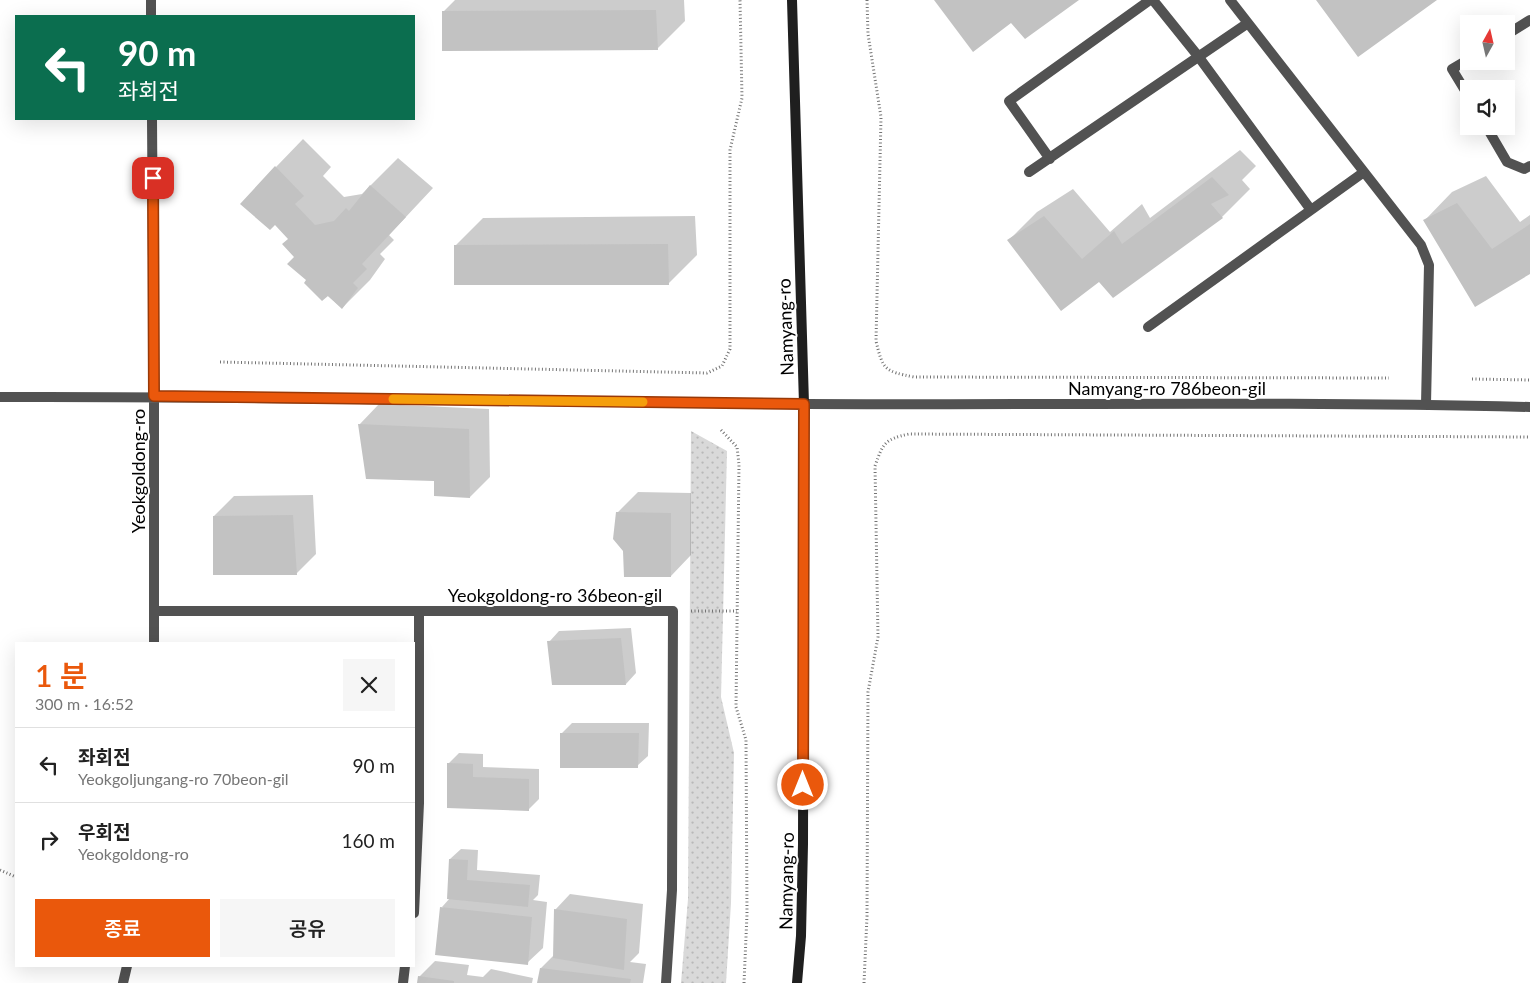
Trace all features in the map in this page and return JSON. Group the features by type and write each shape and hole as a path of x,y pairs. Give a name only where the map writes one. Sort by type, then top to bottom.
{"main road":[{"name":"Namyang-ro","path":"792,0 804,404 803,844 798,983"}],"street":[{"path":"151,0 151,15"},
{"path":"1050,159 1010,101 1152,0 1198,56 1311,210"},
{"path":"1230,0 1421,245 1429,265 1426,404"},
{"path":"1515,29 1530,20"},
{"path":"1029,172 1248,23"},
{"path":"1460,64 1452,69 1460,82"},
{"name":"Yeokgoldong-ro","path":"152,120 154,642"},
{"path":"1491,135 1507,162 1524,169 1530,166"},
{"path":"1148,327 1364,172"},
{"name":"Namyang-ro 786beon-gil","path":"0,397 154,396 804,404 1426,404 1530,407"},
{"name":"Yeokgoldong-ro 36beon-gil","path":"154,611 673,611 672,890 666,983"},
{"path":"415,895 420,803 419,612"},
{"path":"123,983 127,967"},
{"path":"403,983 406,967"}],"path":[{"path":"220,362 708,373 722,366 730,349 730,150 742,98 740,0"},
{"path":"866,0 868,34 881,117 876,341 882,363 892,373 914,377 1389,378"},
{"path":"1472,379 1530,380"},
{"path":"721,430 737,447 739,464 736,707 746,740 747,914 744,983"},
{"path":"864,983 867,916 868,692 878,637 875,466 880,452 890,438 909,434 1530,437"},
{"path":"673,611 737,611"},
{"path":"0,870 15,877"}],"shaded area":[{"path":"691,431 727,451 721,697 734,753 731,903 726,983 681,983 688,899"}],"building":[{"path":"934,0 1079,0 1025,39 1011,23 973,52"},
{"path":"1316,0 1437,0 1358,57"},
{"path":"656,10 658,50 442,51 442,11"},
{"path":"275,166 304,196 295,204 315,225 334,221 346,208 349,211 370,185 406,217 362,264 367,269 353,283 358,288 342,309 328,296 322,301 304,283 306,280 287,264 294,257 282,244 288,239 275,225 270,230 240,204"},
{"path":"1212,177 1229,195 1211,204 1223,218 1113,298 1099,282 1061,311 1007,240 1044,216 1082,259 1114,231 1122,244"},
{"path":"1457,203 1492,249 1530,224 1530,274 1475,307 1423,220"},
{"path":"668,244 669,285 454,285 454,245"},
{"path":"358,424 469,429 470,498 434,496 434,481 366,479"},
{"path":"616,512 671,513 671,577 624,577 623,551 613,539"},
{"path":"293,515 297,575 213,575 213,516"},
{"path":"621,638 626,685 552,685 547,641"},
{"path":"560,733 639,733 638,768 560,768"},
{"path":"447,763 473,764 473,777 529,779 529,811 447,808"},
{"path":"449,859 468,860 467,880 530,885 528,907 447,899"},
{"path":"440,907 532,917 528,965 435,955"},
{"path":"554,909 627,919 624,970 553,958"},
{"path":"540,968 631,979 630,983 537,983"},
{"path":"418,976 454,981 454,983 417,983"}],"slow traffic":[{"path":"393,399 643,402"}],"route":[{"path":"153,178 154,396 804,404 803,785"}]}
